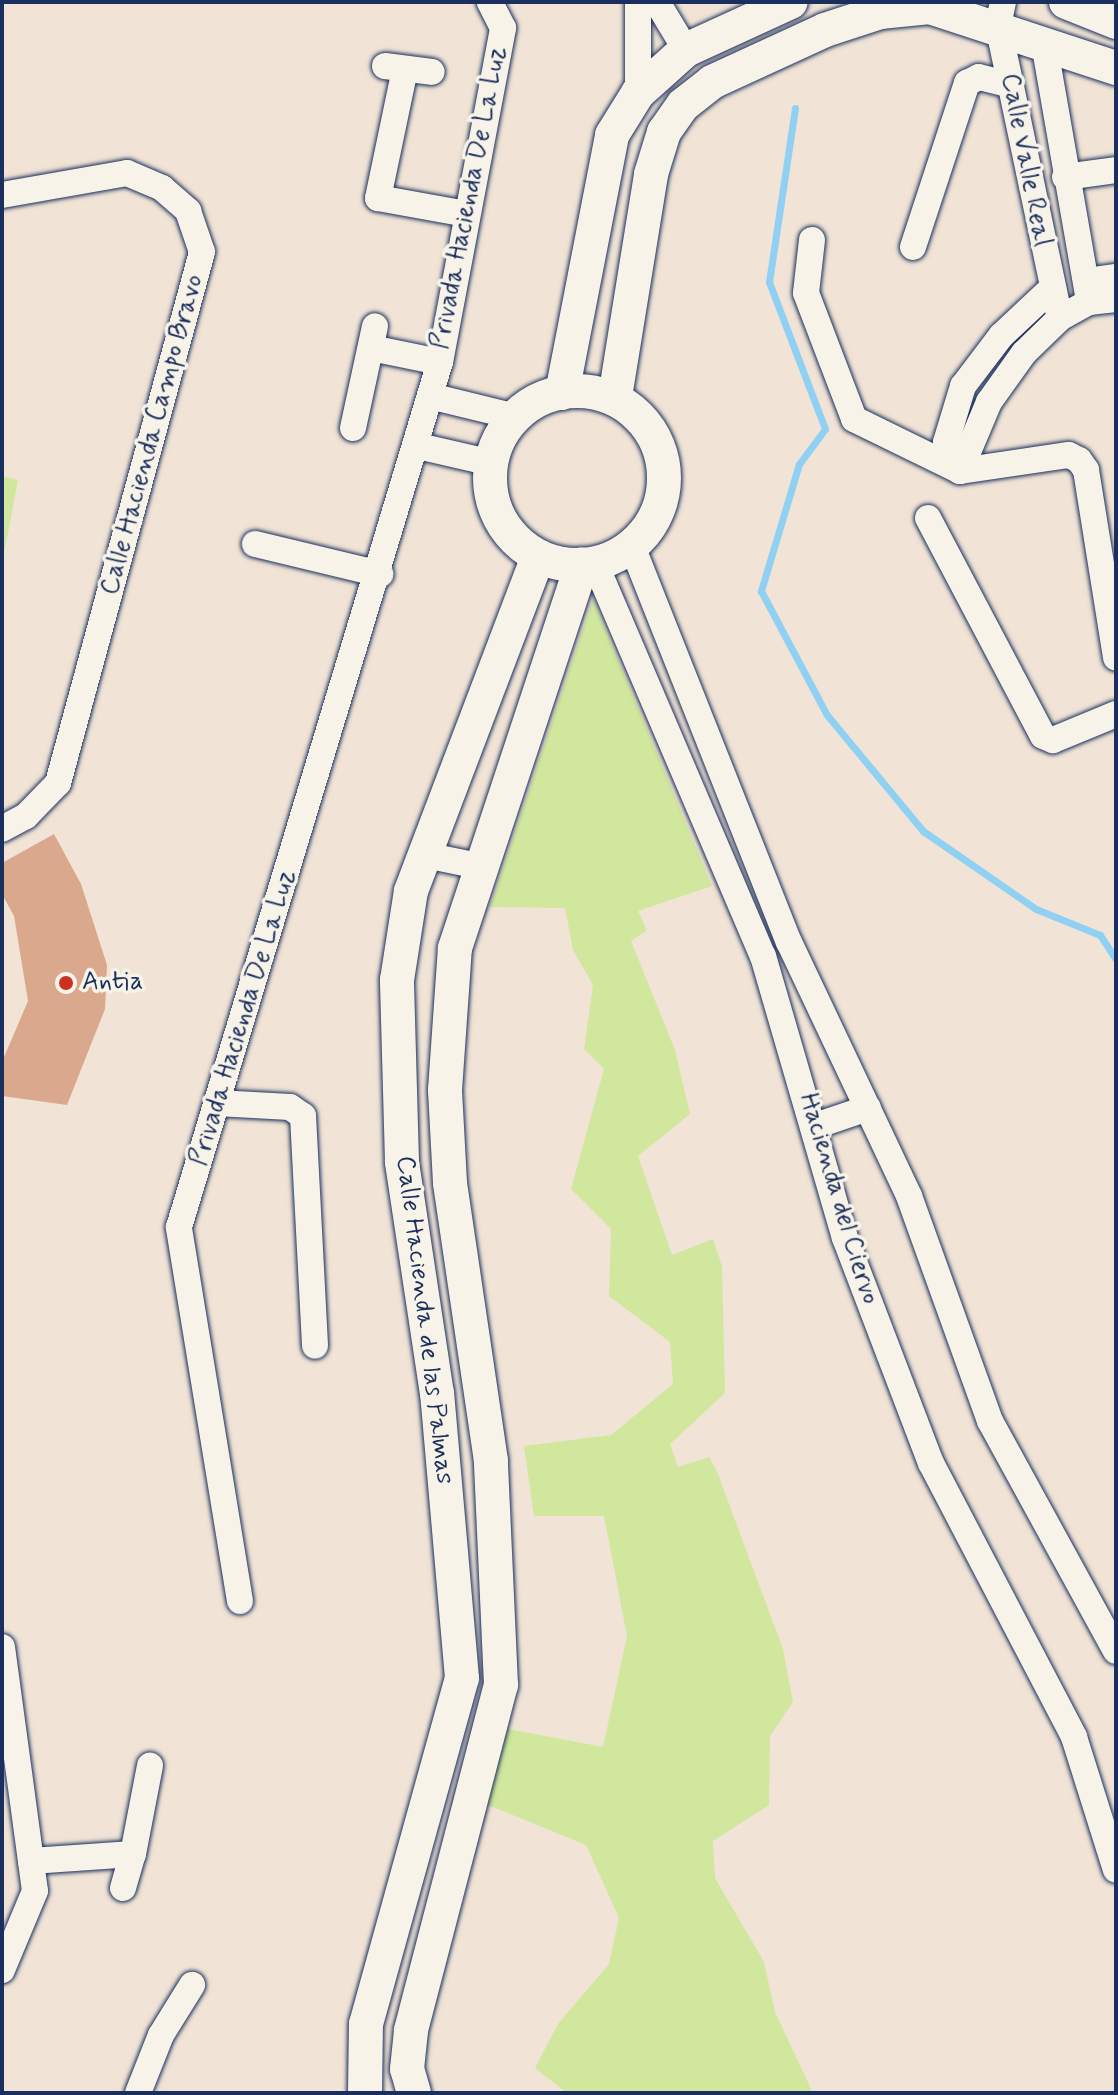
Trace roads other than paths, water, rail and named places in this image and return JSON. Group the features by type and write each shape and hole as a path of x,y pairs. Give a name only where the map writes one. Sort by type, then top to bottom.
{"main road":[{"path":"562,393 612,135 638,93 686,50 791,2"},
{"path":"1066,2 1116,22"},
{"path":"615,397 651,174 664,132 683,105 712,82 825,30 880,12 930,7 1001,14 1044,43 1116,68"},
{"path":"562,393 615,397 643,421 664,470 653,521 632,546 588,564 538,556 499,517 492,463 516,417 562,393"},
{"name":"Calle Hacienda de las Palmas","path":"365,2093 366,2024 462,1678 437,1394 402,1162 397,980 411,891 538,556"},
{"name":"Calle Hacienda de las Palmas","path":"414,2093 407,2069 411,2030 501,1685 491,1461 450,1183 445,1090 455,948 478,866 588,564"}],"street":[{"name":"Privada Hacienda De La Luz","path":"240,1601 179,1227 380,574 440,362 503,28 490,2"},
{"path":"638,2 638,93"},
{"path":"657,2 686,50"},
{"name":"Calle Valle Real","path":"1001,14 1010,85 1051,289 1060,318"},
{"name":"Calle Valle Real","path":"1044,43 1065,177 1088,291"},
{"path":"432,72 395,68 378,198 467,214"},
{"path":"913,247 967,83 979,77 1010,85"},
{"path":"1065,177 1116,170"},
{"name":"Calle Hacienda Campo Bravo","path":"2,195 127,173 162,188 188,211 202,252 58,783 26,816 2,829"},
{"path":"812,240 806,293 849,413 861,424 960,471 1069,455 1079,460 1086,470 1116,658"},
{"path":"960,471 989,402 1060,318 1088,291 1116,277"},
{"path":"960,471 946,442 963,386 1001,336 1051,289"},
{"path":"1088,291 1116,299"},
{"path":"353,428 373,337 440,362"},
{"path":"430,396 516,417"},
{"path":"418,446 492,463"},
{"path":"928,518 1043,736 1053,740 1116,714"},
{"path":"255,544 380,574"},
{"name":"Hacienda del Ciervo","path":"632,546 789,942 909,1196 990,1421 1116,1651"},
{"name":"Hacienda del Ciervo","path":"588,564 763,956 815,1126 845,1238 931,1463 1074,1737 1116,1857 1116,1870"},
{"path":"425,855 478,866"},
{"path":"217,1103 290,1107 303,1116 315,1346"},
{"path":"815,1126 868,1108"},
{"path":"2,1648 35,1891 2,1970"},
{"path":"123,1888 133,1854 150,1766"},
{"path":"31,1861 133,1854"},
{"path":"138,2093 161,2035 192,1985"}],"waterway":[{"path":"795,108 769,282 825,429 799,464 761,591 827,715 923,831 1036,909 1100,935 1116,960"}],"place":[{"name":"Antia","path":"66,983"}]}
